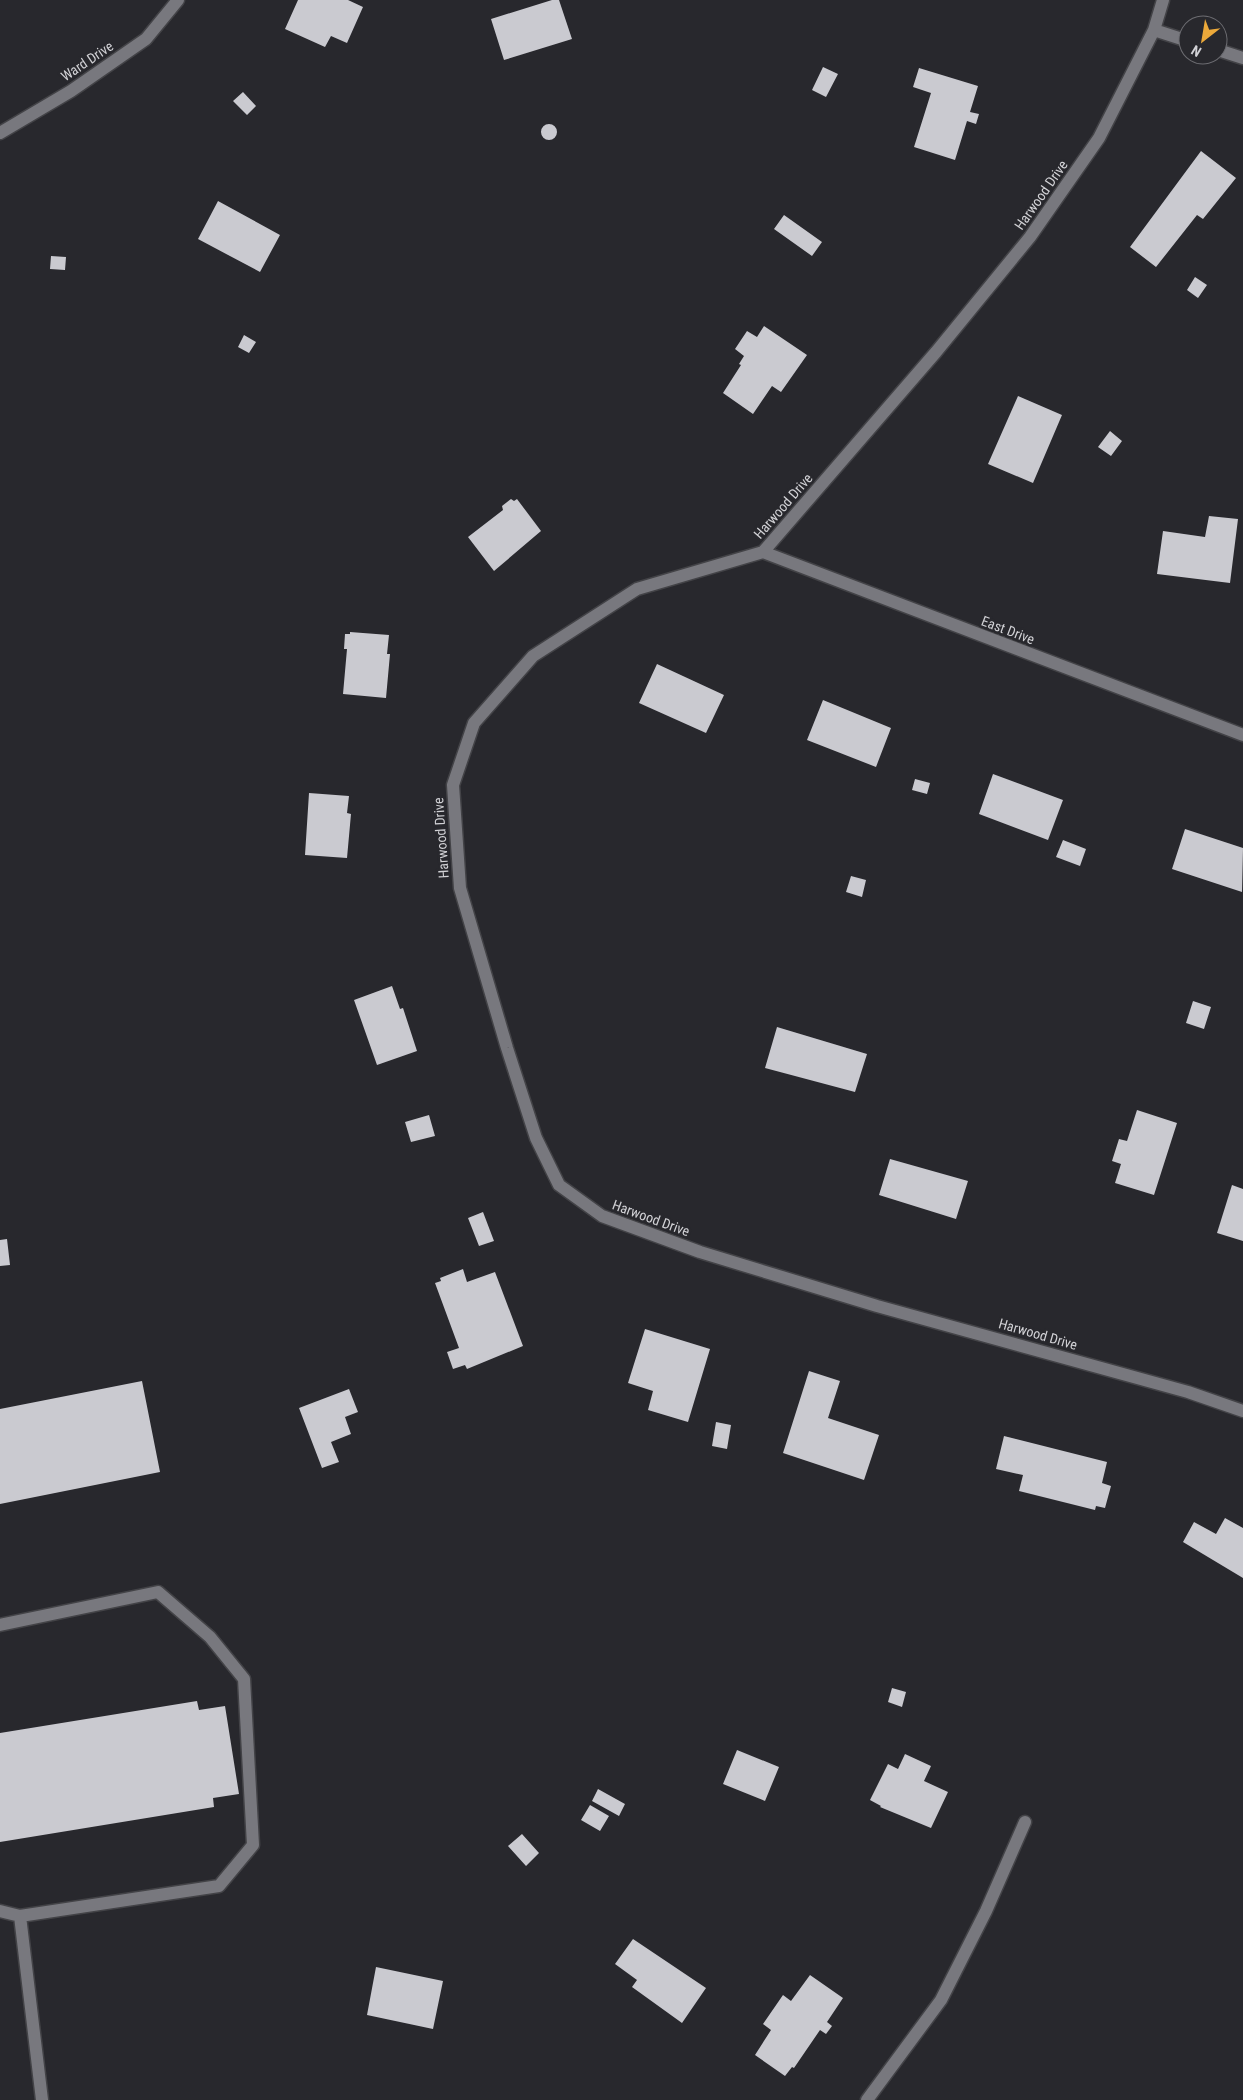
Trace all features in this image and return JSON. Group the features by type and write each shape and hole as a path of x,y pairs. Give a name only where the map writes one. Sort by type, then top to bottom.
{"street":[{"name":"Ward Drive","path":"0,133 71,91 146,39 178,0"},
{"name":"Harwood Drive","path":"1163,0 1154,30 1099,138 1030,237 936,352 763,552 637,589 533,656 474,723 453,785 460,888 521,1093 536,1138 559,1185 602,1216 700,1252 877,1306 1188,1392 1243,1411"},
{"path":"1154,30 1178,38"},
{"path":"1228,53 1243,58"},
{"name":"East Drive","path":"763,552 1243,735"},
{"path":"0,1625 158,1592 210,1637 244,1678 253,1845 219,1886 20,1916 0,1911"},
{"path":"867,2100 941,2000 986,1911 1025,1822"},
{"path":"20,1916 42,2100"}],"building":[{"path":"298,0 348,0 363,7 347,43 331,36 325,47 285,29"},
{"path":"552,0 559,0 572,39 504,60 491,19"},
{"path":"823,67 838,74 826,97 812,90"},
{"path":"919,68 978,86 970,112 979,114 976,124 967,121 955,160 914,147 931,93 913,87"},
{"path":"243,92 256,106 247,115 233,101"},
{"path":"546,124 552,124 557,129 555,138 546,140 541,135 541,129"},
{"path":"1201,151 1236,178 1203,219 1197,215 1156,267 1130,247"},
{"path":"218,201 280,235 260,272 198,239"},
{"path":"784,215 822,242 812,256 774,229"},
{"path":"51,256 66,257 65,270 50,269"},
{"path":"1195,277 1207,285 1198,298 1187,290"},
{"path":"764,326 807,355 781,392 772,386 753,414 723,393 741,365 739,364 744,356 735,349 747,331 757,337"},
{"path":"244,335 256,342 249,353 238,347"},
{"path":"1018,396 1062,415 1033,483 988,464"},
{"path":"1110,431 1122,441 1111,456 1098,447"},
{"path":"511,499 514,501 517,499 541,531 494,571 468,537 503,510 502,506"},
{"path":"1209,516 1238,519 1230,583 1157,574 1163,531 1205,537"},
{"path":"350,632 389,635 387,654 390,654 386,698 343,694 347,649 344,649 345,634 350,634"},
{"path":"657,664 724,695 706,733 639,703"},
{"path":"823,700 891,728 876,767 807,740"},
{"path":"993,774 1063,800 1048,840 979,814"},
{"path":"915,779 930,783 927,794 912,790"},
{"path":"309,793 349,796 347,813 351,814 347,858 305,855"},
{"path":"1185,829 1243,848 1242,892 1172,869"},
{"path":"1063,840 1086,849 1080,866 1056,857"},
{"path":"851,876 866,880 862,897 846,892"},
{"path":"392,986 400,1009 403,1008 417,1051 377,1065 354,1000"},
{"path":"1193,1001 1211,1007 1204,1029 1186,1023"},
{"path":"777,1027 867,1054 855,1092 765,1068"},
{"path":"1137,1110 1177,1123 1154,1195 1115,1183 1121,1164 1112,1161 1119,1139 1127,1141"},
{"path":"429,1115 435,1136 411,1142 405,1122"},
{"path":"890,1159 968,1181 956,1219 879,1195"},
{"path":"1232,1185 1243,1189 1243,1241 1217,1233"},
{"path":"483,1212 494,1241 479,1246 468,1218"},
{"path":"7,1239 10,1265 0,1266 0,1240"},
{"path":"463,1269 467,1282 495,1272 523,1346 467,1369 465,1365 453,1369 447,1352 459,1348 435,1283 441,1281 440,1278"},
{"path":"645,1329 710,1349 688,1422 648,1410 653,1391 628,1383"},
{"path":"809,1371 840,1381 828,1418 879,1435 864,1480 783,1453"},
{"path":"142,1381 160,1472 0,1504 0,1409"},
{"path":"349,1389 358,1412 345,1417 351,1434 331,1442 339,1462 322,1468 299,1408"},
{"path":"716,1422 731,1425 727,1449 712,1446"},
{"path":"1004,1436 1107,1462 1102,1483 1111,1486 1105,1508 1096,1506 1095,1510 1019,1491 1023,1475 996,1469"},
{"path":"1225,1518 1243,1528 1243,1578 1183,1542 1194,1522 1216,1534"},
{"path":"892,1688 906,1692 902,1707 888,1702"},
{"path":"197,1701 199,1710 225,1706 239,1794 213,1798 214,1807 0,1842 0,1733"},
{"path":"737,1750 779,1767 765,1801 723,1784"},
{"path":"905,1754 931,1766 924,1781 948,1792 931,1828 880,1807 870,1800 888,1764 898,1769"},
{"path":"598,1789 625,1804 619,1816 592,1801"},
{"path":"590,1805 609,1816 600,1831 581,1820"},
{"path":"522,1834 539,1853 526,1866 508,1846"},
{"path":"633,1939 706,1988 682,2023 632,1987 637,1980 615,1964"},
{"path":"376,1967 443,1981 433,2029 367,2015"},
{"path":"810,1975 843,1998 827,2022 832,2026 826,2034 820,2030 794,2068 792,2067 785,2076 755,2055 771,2030 763,2024 783,1995 791,2001"}]}
